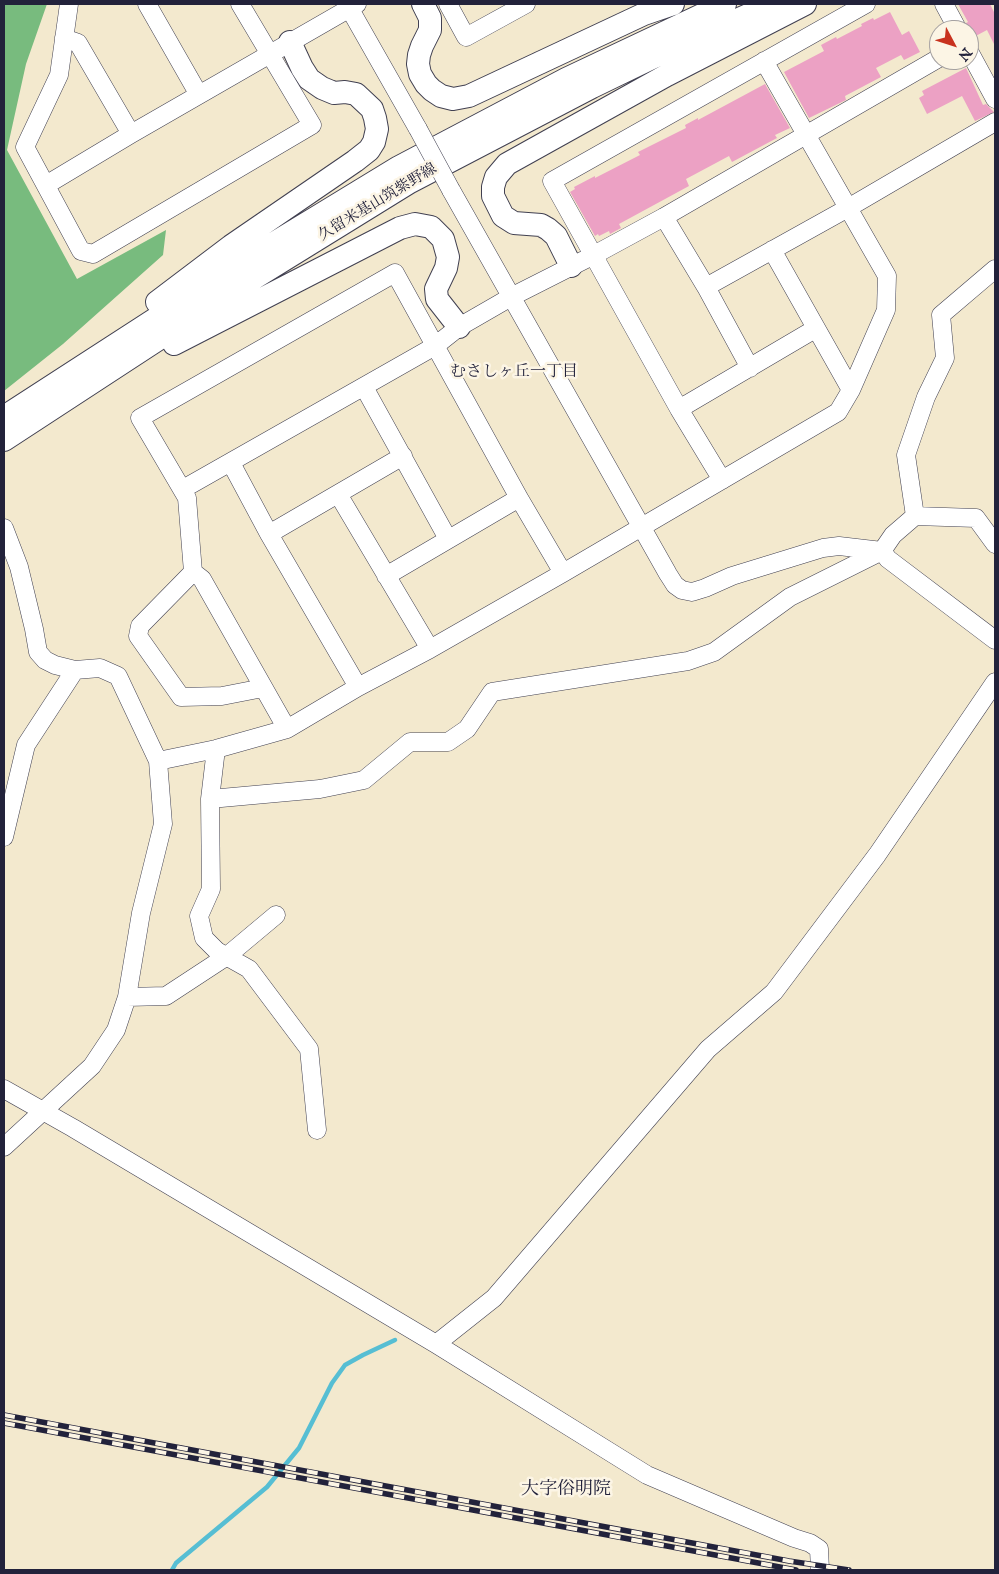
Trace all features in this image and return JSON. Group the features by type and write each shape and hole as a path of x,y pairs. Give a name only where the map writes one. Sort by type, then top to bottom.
{"main road":[{"path":"423,4 430,18 430,30 419,55 420,74 432,90 441,96 453,99 469,96 636,18 673,4"},
{"name":"久留米基山筑紫野線","path":"4,440 102,365 248,259 399,167 566,79 725,4"},
{"name":"久留米基山筑紫野線","path":"4,417 215,303 410,182 600,83 773,4"},
{"path":"571,266 556,236 548,229 541,225 514,223 503,216 493,196 493,187 496,177 507,164 666,75 805,4"},
{"path":"102,365 142,314 231,246 355,161 369,150 374,142 377,129 376,118 372,109 356,94 334,93 322,88 309,79 290,42"},
{"path":"102,365 169,347 400,228 415,224 430,227 443,239 448,257 446,268 436,289 437,299 459,326"}],"street":[{"path":"69,4 59,74 26,147 80,250 93,254 312,125 240,4"},
{"path":"147,4 199,94"},
{"path":"448,4 466,37 526,4"},
{"path":"722,480 679,409 552,181 866,4"},
{"path":"944,4 953,20"},
{"path":"46,185 351,5 451,190 675,585 682,590 692,592 732,576 823,548 839,546 882,551 888,559 995,640"},
{"path":"64,38 78,43 131,134"},
{"path":"158,761 216,749 287,729 358,687 430,649 563,573 838,412 851,390 886,310 887,276 764,61"},
{"path":"183,489 435,346 459,326 664,217 929,64"},
{"path":"979,69 995,99"},
{"path":"706,286 848,208 995,122"},
{"path":"664,217 706,286 750,368"},
{"path":"772,250 851,390"},
{"path":"915,516 906,455 926,397 946,358 941,315 995,270"},
{"path":"287,729 202,579 193,572 187,498 140,418 336,306 395,273 519,498 563,573"},
{"path":"679,409 815,329"},
{"path":"364,387 448,539"},
{"path":"269,534 403,456"},
{"path":"231,463 269,534 358,687"},
{"path":"338,494 430,649"},
{"path":"386,576 519,498"},
{"path":"210,799 320,789 364,780 410,742 448,742 467,729 492,692 688,660 714,652 790,597 882,551 893,535 915,516 976,518 995,544"},
{"path":"4,528 19,567 38,652 45,660 55,666 75,670 100,668 118,676 158,761 163,824 141,913 127,997 116,1030 92,1066 4,1147"},
{"path":"193,572 140,626 138,636 181,697 222,696 263,688"},
{"path":"4,837 26,745 75,670"},
{"path":"436,1344 494,1298 708,1049 774,992 877,855 995,682"},
{"path":"216,749 210,799 211,889 199,916 204,938 217,951 249,969 309,1049 317,1130"},
{"path":"127,997 166,996 227,956 276,915"},
{"path":"4,1089 436,1344 647,1475 794,1538 810,1543 820,1549 820,1570"}],"green space":[{"path":"4,4 47,4 26,64 7,150 77,279 166,230 163,255 63,344 4,391"}],"building":[{"path":"958,4 990,4 995,14 995,46 987,30 979,34 979,20 967,20"},
{"path":"890,12 902,35 909,31 920,52 904,60 901,55 876,68 881,77 845,96 846,100 809,118 784,72 824,51 821,45 836,37 837,39 873,18 874,20"},
{"path":"962,70 967,70 983,105 986,104 994,112 975,121 962,96 927,114 919,98 924,95 922,91"},
{"path":"765,84 790,128 775,135 777,138 732,162 729,156 686,179 689,186 619,224 621,228 610,234 609,231 595,236 570,192 575,189 574,187 640,155 638,152 686,128 685,125"}],"waterway":[{"path":"172,1570 176,1563 267,1487 299,1448 332,1383 345,1365 395,1340"}],"railway":[{"path":"4,1415 789,1561 849,1570"},
{"path":"4,1423 796,1570"}],"district":[{"name":"むさしヶ丘一丁目","path":"514,373"},
{"name":"大字俗明院","path":"566,1490"}]}
